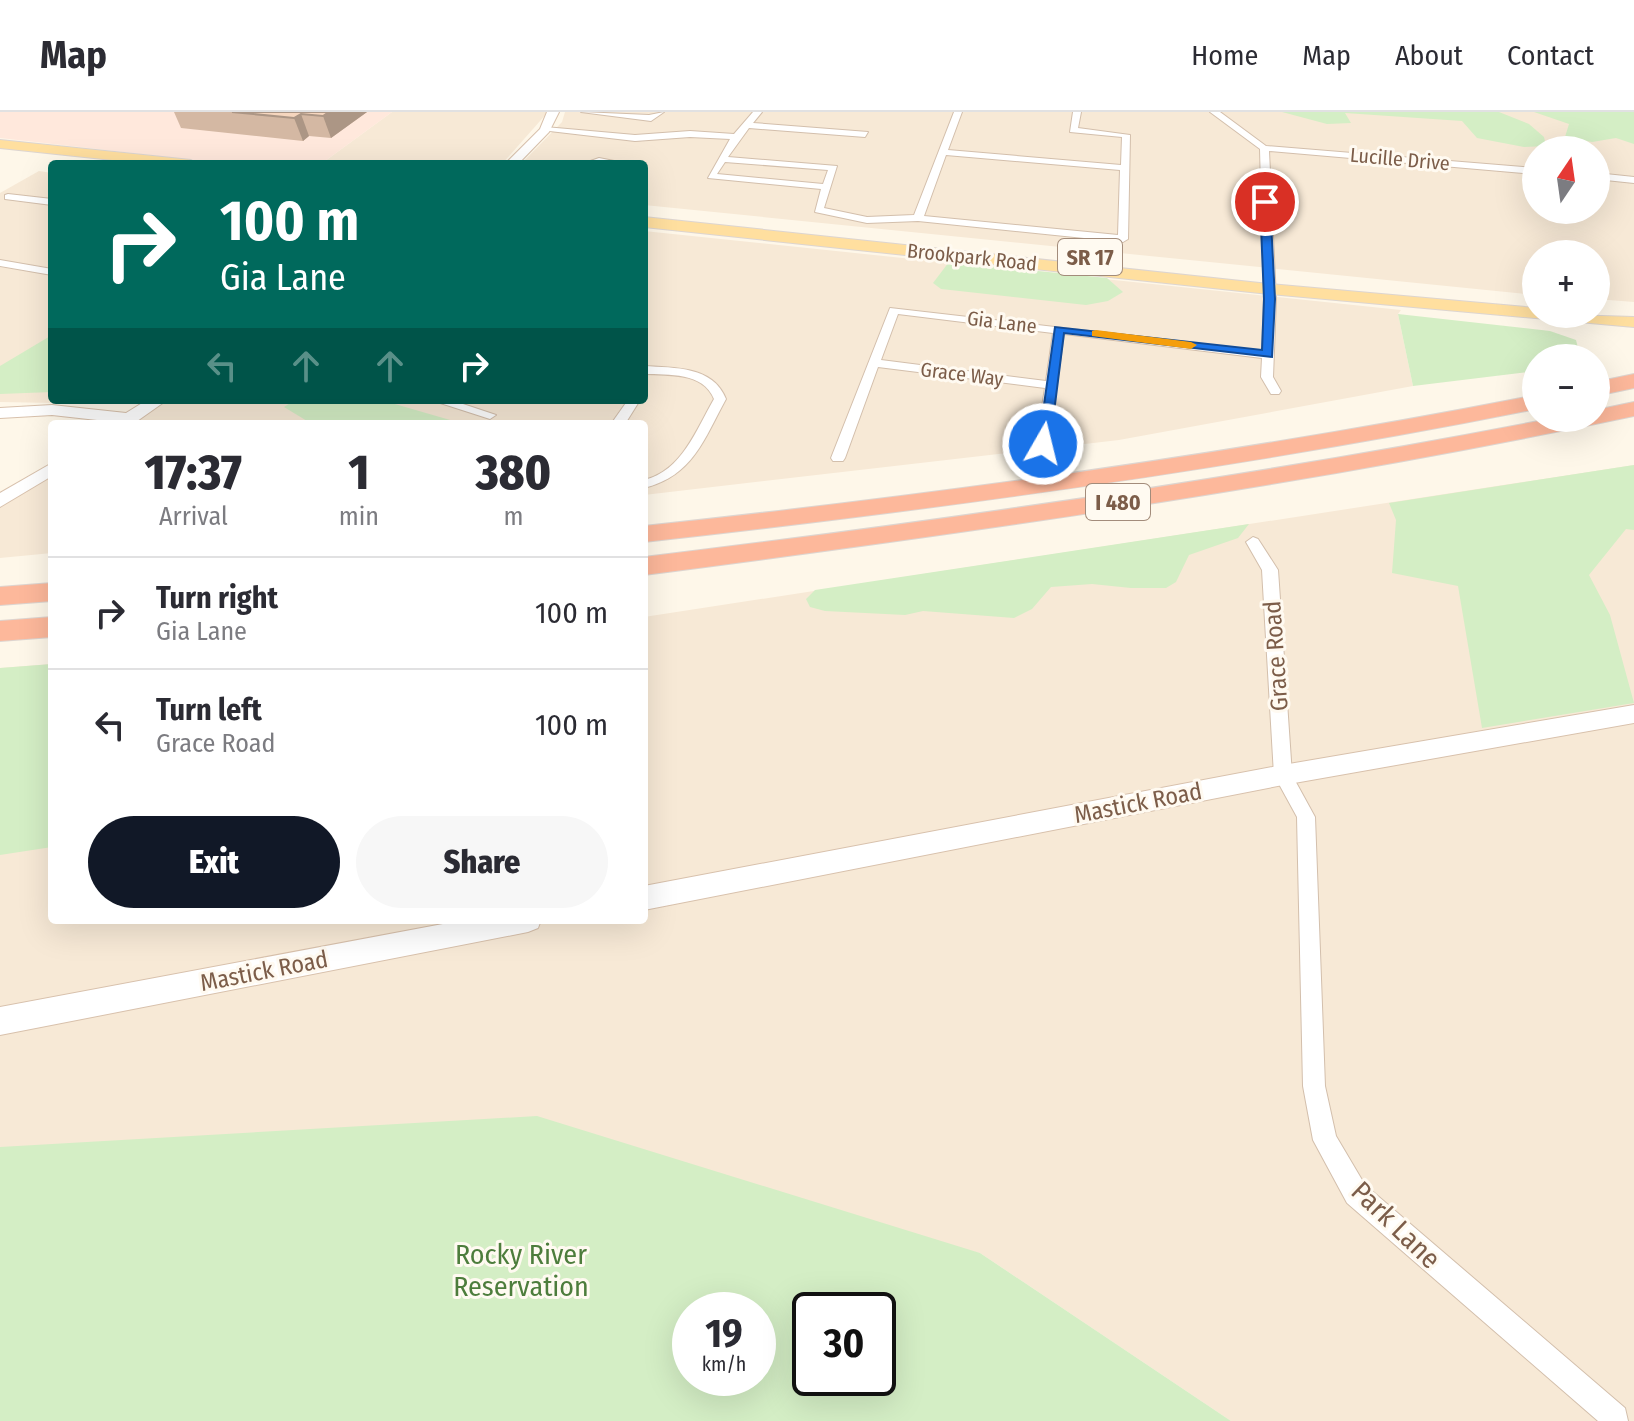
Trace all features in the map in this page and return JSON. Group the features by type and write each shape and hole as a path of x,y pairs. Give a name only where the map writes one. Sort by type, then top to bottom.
{"highway":[{"path":"1610,386 1634,381"},
{"name":"I 480","path":"648,534 864,511 1194,462 1522,404"},
{"path":"1610,414 1634,409"},
{"name":"I 480","path":"648,566 875,538 1222,487 1522,431"},
{"path":"0,596 48,592"},
{"path":"0,631 48,627"}],"main road":[{"path":"0,144 153,160"},
{"path":"0,155 48,160"},
{"name":"Brookpark Road","path":"648,211 1634,322"},
{"name":"Brookpark Road","path":"648,222 1268,282 1522,300"},
{"path":"1610,306 1634,308"}],"street":[{"path":"515,160 545,130 553,112"},
{"path":"585,112 651,118 660,112"},
{"path":"758,112 736,137 711,176 827,187"},
{"path":"918,218 958,112"},
{"path":"721,159 834,168 818,210 894,221 918,218 1123,239 1126,135 1073,130 1077,112"},
{"path":"1214,112 1264,148 1267,377 1275,391"},
{"path":"749,125 865,134"},
{"path":"545,130 635,138 690,134 736,137"},
{"name":"Lucille Drive","path":"1264,148 1522,170"},
{"path":"943,152 1127,168"},
{"path":"1610,177 1634,180"},
{"path":"8,197 48,202"},
{"path":"0,263 46,271"},
{"name":"Gia Lane","path":"838,458 894,310 1268,355"},
{"path":"1043,444 1059,329"},
{"name":"Grace Way","path":"874,363 1051,385"},
{"path":"648,483 663,480 678,470 718,392 693,375 649,370"},
{"path":"128,420 153,404"},
{"path":"464,404 490,415"},
{"path":"0,412 52,410 113,420"},
{"path":"0,501 48,471"},
{"name":"Grace Road","path":"1253,542 1270,570 1283,775"},
{"name":"Mastick Road","path":"648,897 1283,775 1634,714"},
{"name":"Park Lane","path":"1283,775 1306,817 1314,1086 1325,1140 1356,1194 1615,1418"},
{"name":"Mastick Road","path":"0,1021 507,924"}],"shaded area":[{"path":"0,112 392,112 326,160 194,160 0,138"},
{"path":"392,112 548,112 506,160 326,160"},
{"path":"565,112 1634,112 1634,302 1610,300 1610,240 1522,240 1522,294 648,205 648,160 525,160 562,122"},
{"path":"39,171 48,172 48,267 0,260 0,193"},
{"path":"648,231 1401,310 1398,314 1413,386 1119,440 648,495 648,420 137,420 163,404 648,404"},
{"path":"0,267 48,274 48,403 0,402"},
{"path":"1634,465 1634,1421 1231,1421 980,1253 0,1147 0,668 48,664 48,924 648,924 648,616"},
{"path":"48,477 48,553 0,558 0,507"}],"green space":[{"path":"1282,112 1499,112 1529,124 1543,136 1522,136 1522,147 1477,138 1462,121 1345,113 1351,123 1327,124"},
{"path":"1534,112 1634,112 1634,144 1610,139 1610,136 1565,136 1569,124"},
{"path":"949,262 1107,278 1123,292 1108,301 1086,305 941,289 933,283"},
{"path":"1398,314 1550,331 1576,340 1577,344 1522,344 1522,373 1413,386"},
{"path":"48,337 48,392 0,394 0,366"},
{"path":"289,404 395,404 450,420 305,420 284,407"},
{"path":"1634,465 1634,530 1626,529 1589,575 1610,615 1634,703 1482,728 1458,586 1392,573 1396,520 1389,503"},
{"path":"1249,524 1238,538 1189,555 1176,582 1166,588 1092,584 1051,587 1032,609 1014,618 923,611 905,615 825,611 810,607 806,599 815,590"},
{"path":"48,664 48,848 0,855 0,668"},
{"name":"Rocky River Reservation","path":"537,1116 980,1253 1231,1421 0,1421 0,1147"}],"building":[{"path":"232,112 329,112 323,116 301,114 294,118"}],"slow traffic":[{"path":"1096,334 1191,345"}],"route":[{"path":"1043,444 1059,329 1268,355 1270,299 1265,202"}]}
